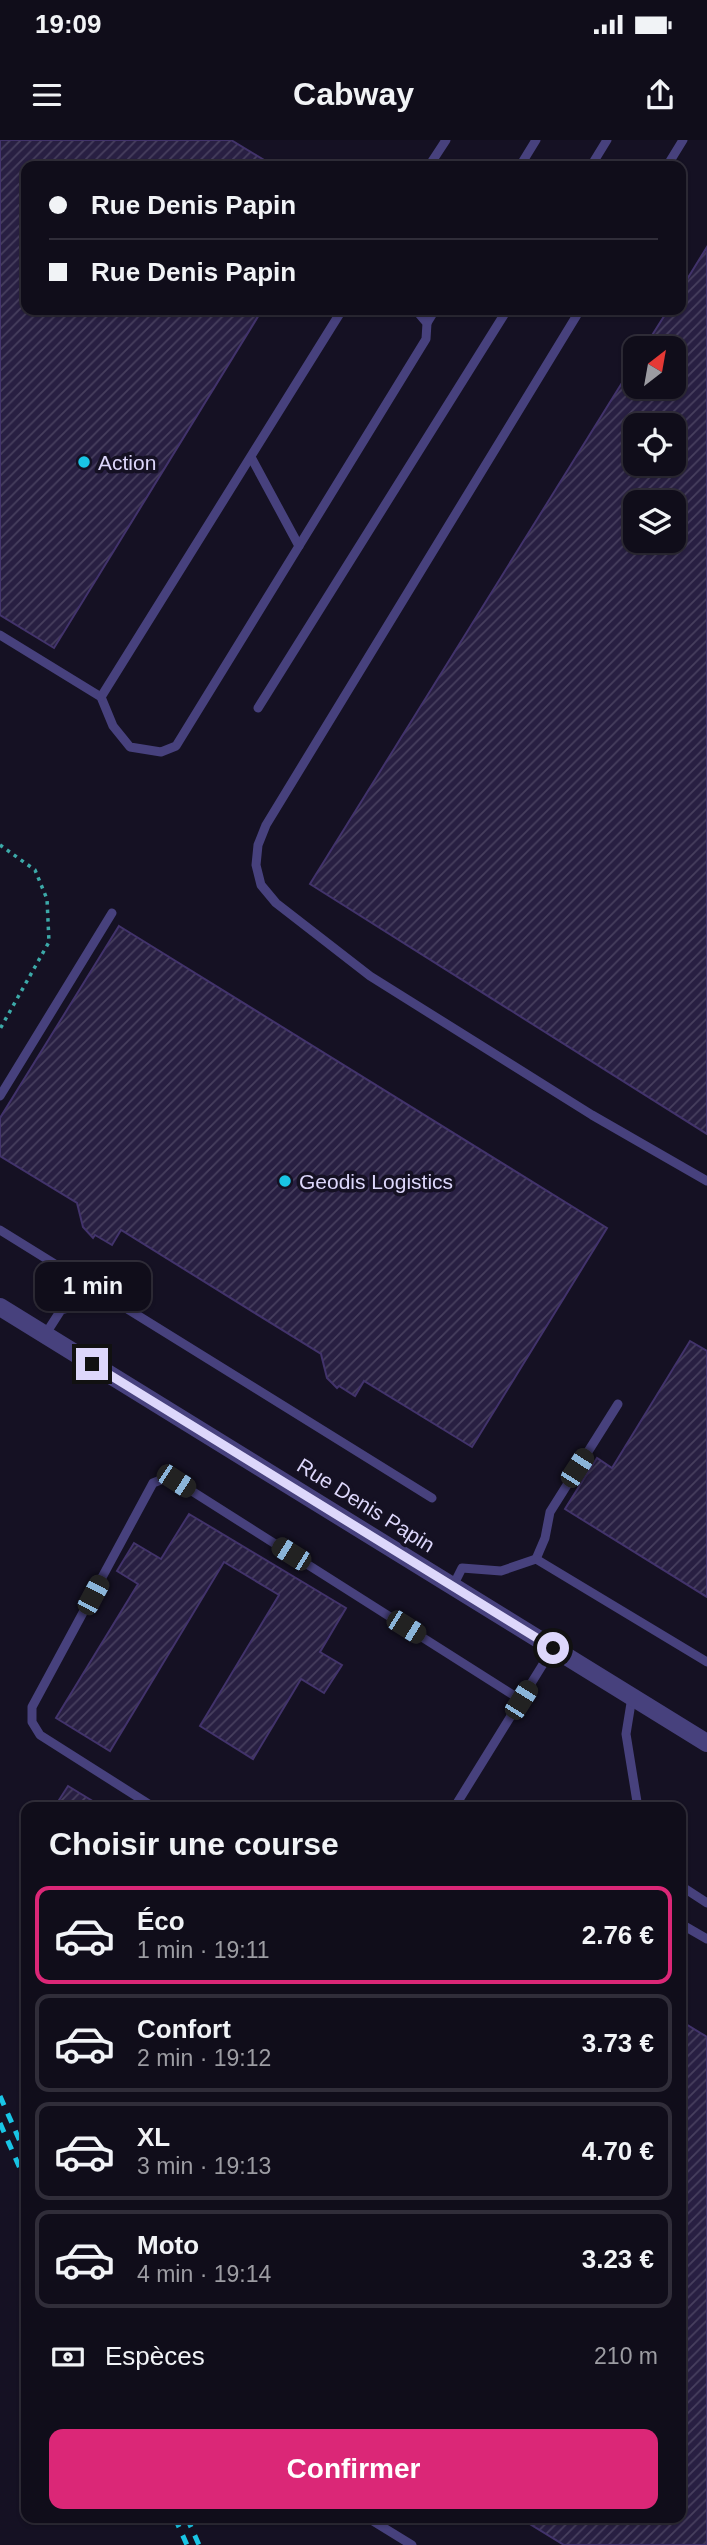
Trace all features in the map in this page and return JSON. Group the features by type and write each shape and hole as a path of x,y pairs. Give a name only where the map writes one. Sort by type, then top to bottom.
{"street":[{"name":"Rue Denis Papin","path":"0,1307 707,1743"}],"lane":[{"path":"432,161 446,140"},
{"path":"523,161 536,140"},
{"path":"594,161 607,140"},
{"path":"670,161 683,140"},
{"path":"102,697 338,315"},
{"path":"420,315 427,323"},
{"path":"0,635 102,697 113,726 130,747 161,752 176,746 426,339 427,323 432,315"},
{"path":"258,708 504,315"},
{"path":"577,315 266,825 258,845 256,866 261,885 276,903 370,976 592,1115 707,1181"},
{"path":"251,459 299,546"},
{"path":"0,1096 111,914"},
{"path":"0,1230 432,1498"},
{"path":"45,1335 61,1310 109,1297"},
{"path":"453,1586 463,1568 501,1571 536,1559 545,1538 550,1511 618,1404"},
{"path":"146,1802 40,1735 32,1722 33,1707 153,1483 163,1479 176,1481 521,1700"},
{"path":"536,1559 707,1662"},
{"path":"458,1802 553,1648"},
{"path":"632,1697 626,1734 637,1802"},
{"path":"686,1889 707,1903"},
{"path":"686,1927 707,1939"},
{"path":"376,2523 412,2545"}],"path":[{"path":"0,845 35,870 47,899 49,942 0,1029"}],"building":[{"name":"Action","path":"0,140 231,140 266,161 21,161 21,315 259,315 54,648 0,615"},
{"path":"707,247 707,1134 310,884 623,381 623,399 686,399 686,336 652,336 665,315 686,315 686,281"},
{"name":"Geodis Logistics","path":"119,926 607,1228 472,1447 364,1381 355,1396 339,1386 337,1388 327,1378 321,1354 121,1230 112,1245 95,1235 93,1238 83,1227 77,1203 0,1156 0,1118"},
{"path":"690,1341 707,1351 707,1597 565,1509 597,1458 612,1468"},
{"path":"189,1514 346,1608 320,1652 342,1665 324,1693 301,1679 253,1759 200,1726 279,1595 224,1562 110,1751 56,1718 138,1584 117,1571 134,1543 161,1559"},
{"path":"68,1786 94,1802 58,1802"},
{"path":"686,2024 707,2037 707,2545 564,2545 528,2523 686,2523"}],"railway":[{"path":"0,2096 21,2144"},
{"path":"0,2123 21,2171"},
{"path":"177,2523 187,2545"},
{"path":"189,2523 199,2545"}],"place":[{"name":"Action","path":"84,462"},
{"name":"Geodis Logistics","path":"285,1181"}],"route":[{"path":"92,1364 553,1648"}]}
